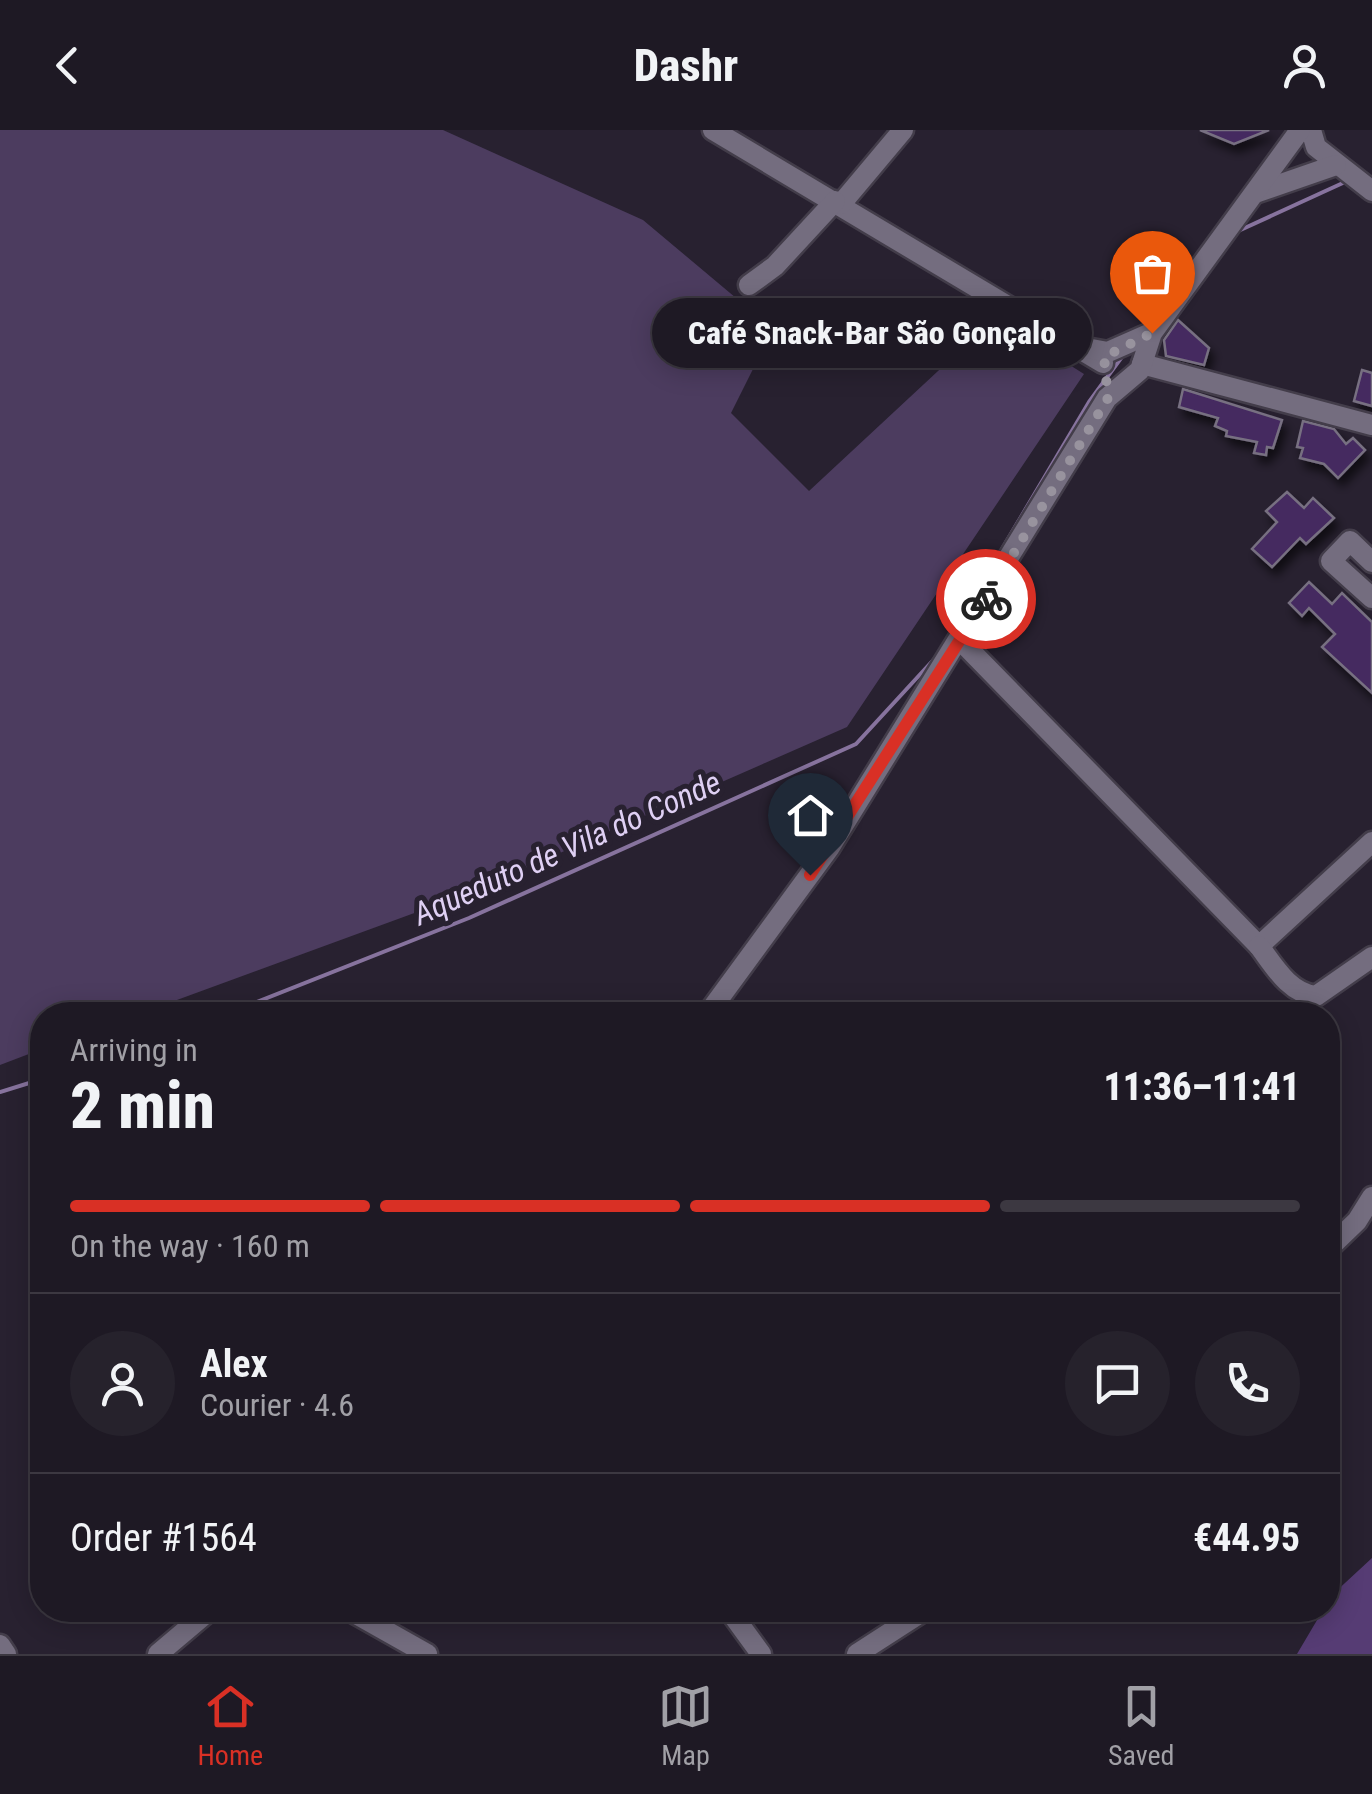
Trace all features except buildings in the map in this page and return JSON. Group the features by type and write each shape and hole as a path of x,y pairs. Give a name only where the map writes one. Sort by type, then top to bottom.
{"street":[{"path":"713,130 1084,348 1372,425"},
{"path":"749,285 775,266 902,130"},
{"path":"1108,398 1121,359 1152,333 1300,130"},
{"path":"1311,130 1316,147 1372,191"},
{"path":"1258,192 1336,164"},
{"path":"717,1002 830,847 1108,398 1124,380 1136,374 1121,359"},
{"path":"1372,562 1350,541 1332,560 1372,598"},
{"path":"961,641 1259,946 1285,980 1305,995 1316,996 1372,957"},
{"path":"1259,946 1372,842"},
{"path":"1340,1237 1357,1221 1372,1197"},
{"path":"158,1654 196,1622"},
{"path":"370,1622 427,1654"},
{"path":"737,1622 761,1654"},
{"path":"857,1654 906,1622"},
{"path":"0,1646 6,1654"}],"shaded area":[{"path":"0,130 443,130 643,220 773,329 731,413 809,491 995,318 1084,374 847,727 469,893 171,1002 30,1002 30,1054 0,1065"},
{"path":"1372,1558 1372,1654 1297,1654 1316,1622 1340,1622 1340,1588"}],"waterway":[{"name":"Aqueduto de Vila do Conde","path":"1236,232 1345,182"},
{"name":"Aqueduto de Vila do Conde","path":"1144,326 1204,247"},
{"name":"Aqueduto de Vila do Conde","path":"1002,549 1089,402 1124,354"},
{"name":"Aqueduto de Vila do Conde","path":"257,1002 469,918 856,744 937,656"},
{"name":"Aqueduto de Vila do Conde","path":"0,1092 30,1083"}],"way so far":[{"path":"986,599 1108,398 1104,357 1152,333"}],"place":[{"name":"Café Snack-Bar São Gonçalo","path":"1152,333"}],"route":[{"path":"810,875 986,599"}]}
